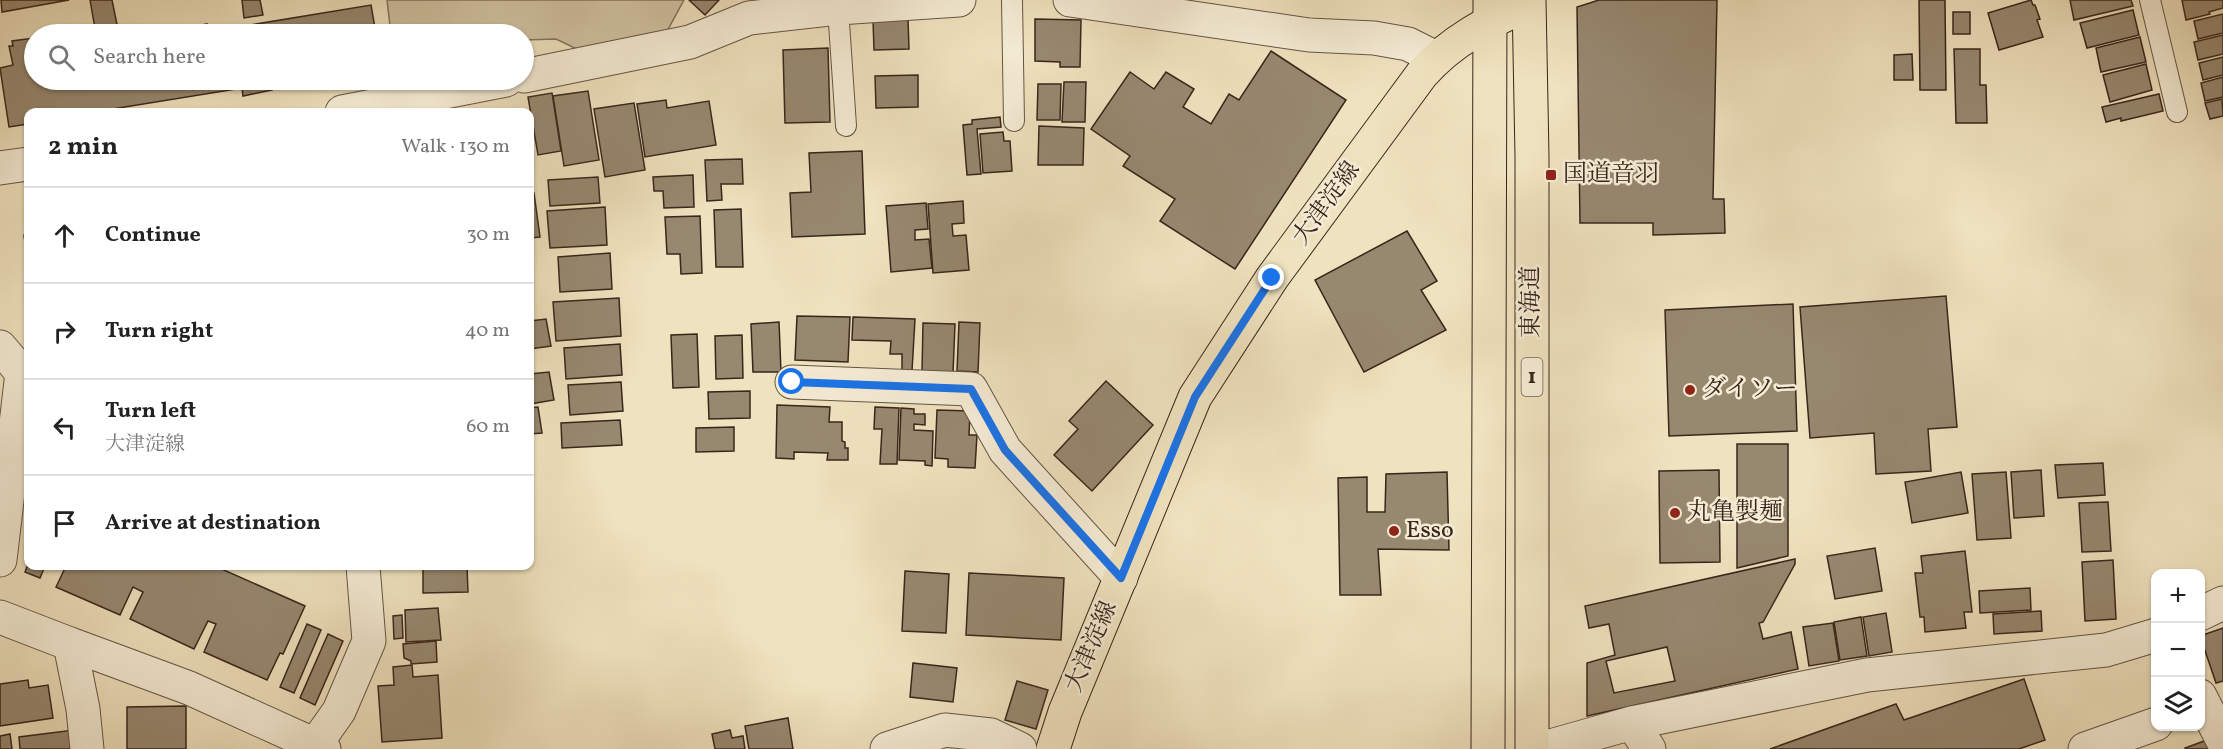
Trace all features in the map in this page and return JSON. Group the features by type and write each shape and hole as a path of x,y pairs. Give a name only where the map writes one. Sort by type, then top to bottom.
{"main road":[{"name":"大津淀線","path":"1053,749 1065,712 1195,397 1272,278 1422,74 1436,58 1490,10 1534,2"},
{"name":"東海道","path":"1532,749 1534,2"},
{"name":"東海道","path":"1488,749 1490,10"}],"street":[{"path":"534,74 690,42 751,9 959,0"},
{"path":"1070,0 1309,35 1374,38 1408,44 1436,58"},
{"path":"373,108 458,90"},
{"path":"0,168 24,165"},
{"path":"0,347 22,373 0,560"},
{"path":"792,382 971,389 1005,450 1121,578"},
{"path":"0,617 189,688 320,747 339,711 369,641 363,570"},
{"path":"2205,612 2223,603"},
{"path":"1540,749 1641,736 1867,675 2106,650 2151,636"},
{"path":"70,644 83,709 87,749"},
{"path":"2208,703 2223,741"},
{"path":"2085,749 2151,726"},
{"path":"887,749 945,730 991,735 1020,749"}],"lane":[{"path":"1012,0 1014,121"},
{"path":"2150,0 2177,112"},
{"path":"829,6 846,126"}],"shaded area":[{"path":"387,0 684,0 666,33 583,52 556,39 534,40 534,24 390,24"}],"building":[{"path":"1,0 69,0 2,12"},
{"path":"90,0 112,0 117,24 94,24"},
{"path":"242,0 260,0 263,15 244,18"},
{"path":"689,0 719,0 705,15"},
{"path":"1599,0 1717,0 1713,199 1724,199 1725,233 1653,235 1653,223 1580,223 1577,7"},
{"path":"1919,0 1945,0 1946,90 1920,90"},
{"path":"2031,0 2040,19 2037,20 2043,37 1999,50 1988,13"},
{"path":"2070,0 2131,0 2133,6 2074,20"},
{"path":"2182,0 2223,0 2223,8 2186,20"},
{"path":"371,5 374,24 256,24"},
{"path":"2133,10 2139,35 2087,48 2080,23"},
{"path":"1953,12 1970,12 1970,34 1953,34"},
{"path":"2223,14 2223,33 2198,39 2194,21"},
{"path":"908,19 909,49 874,50 873,20"},
{"path":"1035,19 1081,20 1080,67 1060,67 1060,62 1035,61"},
{"path":"2223,35 2223,54 2198,60 2194,42"},
{"path":"2140,37 2146,62 2101,72 2096,48"},
{"path":"24,39 24,90 230,90 119,108 24,108 24,125 9,127 0,68 13,65 9,46 13,46 12,41"},
{"path":"828,48 830,122 785,123 783,50"},
{"path":"1954,49 1980,49 1980,85 1986,85 1987,123 1956,123"},
{"path":"1271,51 1346,100 1235,269 1160,221 1175,199 1123,166 1130,156 1091,129 1130,72 1154,89 1166,72 1194,89 1183,107 1211,124 1229,94 1239,100"},
{"path":"1912,54 1913,80 1894,80 1894,55"},
{"path":"2223,57 2223,75 2203,80 2199,63"},
{"path":"2146,64 2152,90 2110,102 2103,75"},
{"path":"918,75 918,107 876,108 875,76"},
{"path":"2223,77 2223,97 2205,101 2201,83"},
{"path":"1064,82 1086,82 1085,122 1062,122"},
{"path":"1038,84 1061,84 1060,120 1037,120"},
{"path":"242,90 272,90 243,96"},
{"path":"588,91 599,160 564,166 553,96"},
{"path":"552,93 561,151 538,155 534,132 534,108 530,108 528,97"},
{"path":"2159,94 2163,111 2121,121 2121,118 2106,122 2102,107"},
{"path":"2222,99 2223,116 2210,119 2205,103"},
{"path":"666,100 667,108 709,101 716,145 645,157 637,104"},
{"path":"634,103 645,170 605,177 594,109"},
{"path":"1000,117 1001,127 977,129 981,174 967,175 963,125 972,124 972,120"},
{"path":"1039,126 1084,128 1083,165 1038,165"},
{"path":"1003,132 1004,141 1010,141 1012,171 983,173 980,134"},
{"path":"862,151 865,234 792,237 790,193 811,192 809,153"},
{"path":"742,159 743,184 721,184 722,200 707,201 705,160"},
{"path":"693,175 694,207 664,208 663,191 654,191 653,177"},
{"path":"598,177 600,203 550,206 548,180"},
{"path":"534,193 540,237 534,238"},
{"path":"963,201 964,223 952,224 953,236 966,235 969,270 933,273 928,204"},
{"path":"926,203 928,229 915,230 915,240 929,239 932,268 891,272 886,206"},
{"path":"605,207 607,245 550,248 547,211"},
{"path":"741,209 743,267 716,267 714,210"},
{"path":"700,216 702,273 681,274 680,254 667,254 665,217"},
{"path":"1407,231 1437,281 1421,290 1446,330 1364,372 1315,280"},
{"path":"610,253 612,289 560,292 558,257"},
{"path":"1946,296 1957,427 1928,429 1931,471 1876,474 1874,433 1810,438 1800,307"},
{"path":"619,298 621,336 556,341 553,302"},
{"path":"1793,304 1797,431 1669,436 1665,310"},
{"path":"797,316 850,317 848,362 795,360"},
{"path":"853,317 915,319 912,371 902,370 902,354 890,354 891,341 852,340"},
{"path":"546,319 551,346 534,348 534,320"},
{"path":"779,322 781,372 753,372 751,324"},
{"path":"959,322 980,323 978,372 957,371"},
{"path":"923,323 955,324 953,373 922,372"},
{"path":"697,334 699,387 673,388 671,335"},
{"path":"742,335 743,378 716,379 715,336"},
{"path":"620,344 622,375 566,379 564,348"},
{"path":"549,372 554,400 534,403 534,374"},
{"path":"1106,381 1153,425 1092,491 1054,455 1078,429 1069,421"},
{"path":"621,382 623,411 570,415 568,385"},
{"path":"750,391 750,418 709,419 708,392"},
{"path":"777,405 830,407 829,422 842,422 842,441 845,442 845,448 848,448 848,460 827,460 828,453 794,452 794,459 776,458"},
{"path":"538,407 542,433 534,434 534,408"},
{"path":"875,407 899,408 897,464 880,464 882,429 874,429"},
{"path":"901,408 914,409 914,414 925,414 925,425 914,424 914,430 933,431 932,466 925,465 925,461 899,460"},
{"path":"937,410 970,411 969,435 977,435 975,468 948,467 948,459 935,458"},
{"path":"620,420 622,445 562,448 561,423"},
{"path":"734,427 734,451 696,452 696,428"},
{"path":"1737,444 1788,444 1788,556 1737,568"},
{"path":"2103,463 2105,495 2058,498 2055,465"},
{"path":"1719,470 1720,562 1660,563 1659,471"},
{"path":"2041,470 2044,516 2014,518 2011,472"},
{"name":"Esso","path":"1447,472 1449,550 1378,549 1381,595 1340,595 1338,478 1367,477 1367,512 1385,512 1386,474"},
{"path":"1961,472 1968,513 1912,523 1905,482"},
{"path":"2006,472 2011,538 1977,540 1972,474"},
{"path":"2108,502 2111,551 2082,552 2079,503"},
{"path":"1875,548 1882,591 1835,599 1827,556"},
{"path":"1965,551 1972,612 1964,612 1966,628 1925,632 1924,617 1920,617 1915,573 1923,573 1921,556"},
{"path":"1795,559 1795,564 1763,622 1759,623 1763,639 1791,632 1798,669 1587,716 1587,663 1615,655 1609,624 1589,628 1585,606","holes":["1667,647 1675,681 1614,693 1606,661"]},
{"path":"2113,560 2116,619 2085,621 2082,562"},
{"path":"26,570 43,570 40,578 25,572"},
{"path":"64,570 224,570 305,606 283,654 280,653 267,680 204,652 216,624 208,621 194,649 130,619 143,592 133,587 120,615 56,587"},
{"path":"423,570 467,570 468,592 423,593"},
{"path":"905,571 949,574 946,633 902,631"},
{"path":"969,573 1064,578 1061,640 966,635"},
{"path":"2030,588 2031,610 1980,613 1979,591"},
{"path":"438,608 441,640 406,642 405,610"},
{"path":"2041,611 2042,631 1994,634 1993,614"},
{"path":"1886,613 1892,652 1869,656 1863,617"},
{"path":"402,615 403,638 394,639 393,616"},
{"path":"1861,617 1867,656 1840,660 1834,622"},
{"path":"1833,623 1839,661 1809,666 1803,627"},
{"path":"307,624 321,630 294,693 280,687"},
{"path":"2223,628 2223,681 2216,683 2205,651 2205,634"},
{"path":"328,634 343,641 315,705 300,698"},
{"path":"436,641 437,662 411,664 411,661 404,658 403,644"},
{"path":"913,663 957,668 953,702 910,697"},
{"path":"412,665 413,677 438,675 442,738 382,742 378,686 394,685 393,667"},
{"path":"2024,679 2045,740 2019,749 1770,749 1896,704 1904,720"},
{"path":"28,680 29,688 48,685 53,718 0,726 0,684"},
{"path":"1017,681 1048,690 1036,729 1005,720"},
{"path":"186,706 186,749 127,749 127,707"},
{"path":"788,718 793,749 749,749 745,726"},
{"path":"74,730 76,749 20,749 19,737"},
{"path":"730,730 732,738 743,736 745,749 715,749 712,734"},
{"path":"10,734 12,749 0,749 0,736"},
{"path":"2215,737 2220,749 2185,749 2185,748"}],"place":[{"name":"国道音羽","path":"1551,175"},
{"name":"ダイソー","path":"1690,390"},
{"name":"丸亀製麺","path":"1675,513"},
{"name":"Esso","path":"1394,531"}],"route":[{"path":"792,382 971,389 1005,450 1121,578 1195,397 1272,278"}]}
